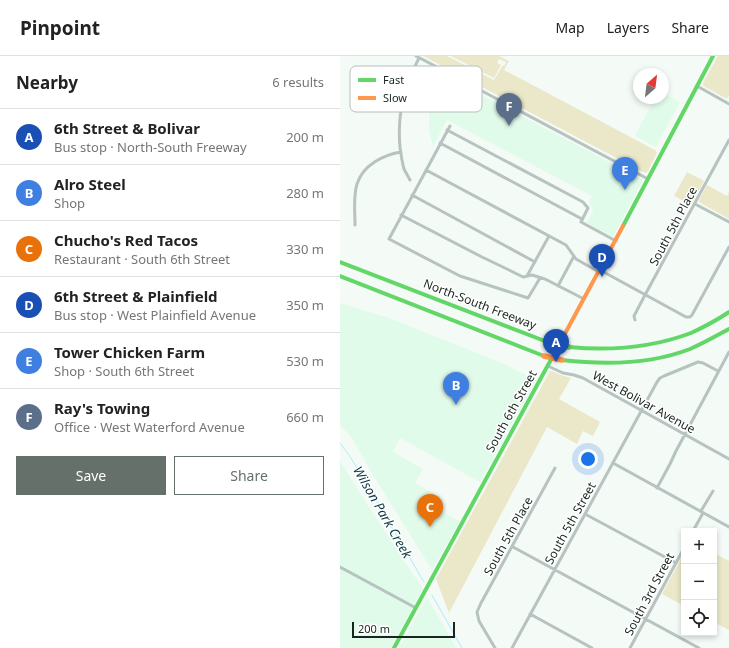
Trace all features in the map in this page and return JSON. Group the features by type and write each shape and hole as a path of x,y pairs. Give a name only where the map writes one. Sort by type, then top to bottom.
{"main road":[{"name":"South 6th Street","path":"394,648 600,271 713,56"},
{"name":"North-South Freeway","path":"340,262 550,343 569,347 595,350 621,349 652,345 695,331 711,324 729,312"},
{"name":"North-South Freeway","path":"340,276 544,356 589,364 628,363 672,356 711,339 729,329"}],"street":[{"path":"417,57 434,66"},
{"path":"697,86 729,104"},
{"path":"482,91 648,179"},
{"path":"400,112 399,134 401,152 404,168 410,180"},
{"path":"450,126 389,239 438,266 460,276 528,298 540,278"},
{"path":"447,130 583,202 588,208 582,219"},
{"name":"South 5th Place","path":"635,320 634,316 729,140"},
{"path":"440,143 582,219 581,222 616,241"},
{"path":"355,225 355,197 357,183 363,173 371,164 382,157 392,153 401,152"},
{"path":"426,170 566,245 576,259 686,317 690,317 692,315 729,247"},
{"path":"412,195 535,262"},
{"path":"695,204 729,222"},
{"path":"401,215 523,277 532,275 584,299"},
{"path":"527,276 549,236"},
{"path":"558,286 574,256"},
{"path":"657,488 729,352"},
{"name":"South 5th Street","path":"512,648 657,382 664,376 698,362 718,371"},
{"name":"West Bolivar Avenue","path":"548,366 557,371 583,378 729,459"},
{"path":"613,463 729,527"},
{"name":"South 5th Place","path":"495,648 479,621 478,612 481,603 555,468"},
{"path":"694,528 713,491"},
{"path":"585,514 676,563"},
{"path":"513,547 699,648"},
{"name":"South 3rd Street","path":"630,648 681,554"},
{"path":"340,567 416,608"},
{"path":"530,614 592,648"}],"shaded area":[{"path":"423,56 447,56 467,66 442,66"},
{"path":"451,56 499,56 509,61 504,70 655,150 657,153 648,171 646,173 482,87 482,74 494,80 506,62 499,59 497,63 501,65 494,78 482,72 482,66 471,66"},
{"path":"718,56 729,56 729,95 727,99 703,85"},
{"path":"482,95 643,180 613,237 587,223 593,211 589,201 592,196 447,120 433,146 429,130 429,112 482,112"},
{"path":"669,96 680,102 656,147 635,136 652,104 669,104"},
{"path":"687,172 704,181 691,205 674,196"},
{"path":"707,185 727,196 729,192 729,219 699,202"},
{"path":"340,303 392,319 504,364 536,380 480,482 400,438 393,452 423,469 415,483 440,497 435,508 460,521 432,570 373,475 352,438 340,425"},
{"path":"550,371 571,378 559,399 600,422 593,436 583,431 577,444 547,427 449,613 436,579"},
{"path":"340,461 423,589 391,648 340,648"},
{"path":"717,555 729,561 729,630 717,624"},
{"path":"681,559 681,604 662,594"},
{"path":"427,597 442,623 456,648 399,648"}],"waterway":[{"name":"Wilson Park Creek","path":"340,443 351,458 424,582"},
{"name":"Wilson Park Creek","path":"432,595 462,648"}],"traffic: fast":[{"path":"623,226 713,56"},
{"path":"340,262 550,343"},
{"path":"340,276 544,356"},
{"path":"569,347 600,349 631,347 661,342 691,333 729,312"},
{"path":"562,360 594,363 643,361 690,349 729,329"},
{"path":"550,343 569,347"},
{"path":"394,648 554,354"}],"traffic: slow":[{"path":"554,354 623,226"},
{"path":"544,356 562,360"}],"place":[{"name":"Ray's Towing","path":"509,126"},
{"name":"Tower Chicken Farm","path":"625,190"},
{"name":"6th Street & Plainfield","path":"602,277"},
{"name":"6th Street & Bolivar","path":"556,362"},
{"name":"Alro Steel","path":"456,405"},
{"name":"Chucho's Red Tacos","path":"430,527"}]}
